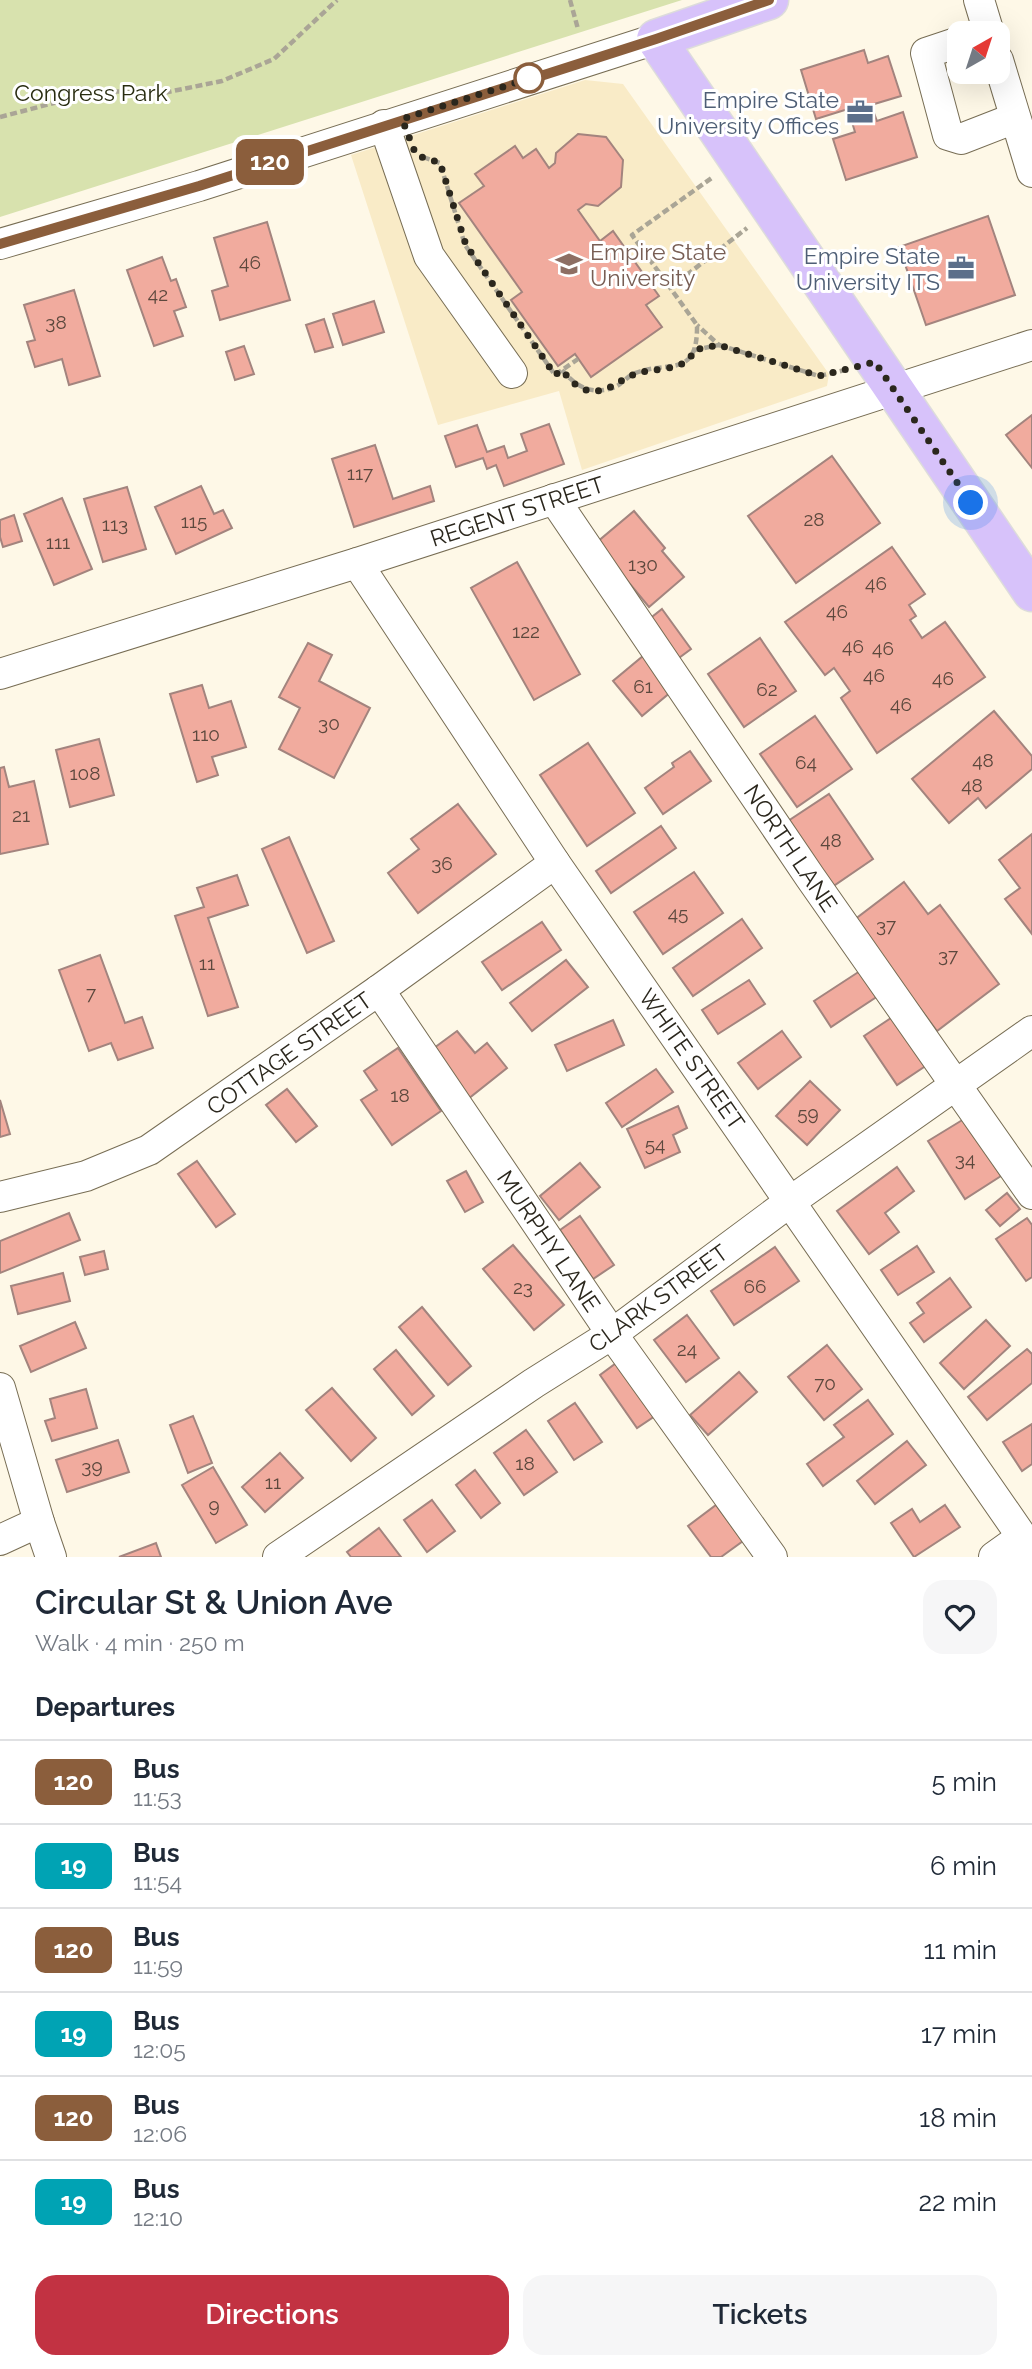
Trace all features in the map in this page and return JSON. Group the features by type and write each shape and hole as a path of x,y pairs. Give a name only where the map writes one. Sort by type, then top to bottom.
{"main road":[{"path":"769,0 656,39 1032,592"}],"street":[{"path":"979,0 985,21"},
{"path":"0,244 199,186 656,39"},
{"path":"947,46 926,53 948,135 961,139 1015,118"},
{"path":"1005,84 1032,172"},
{"path":"393,122 429,256 512,373"},
{"name":"REGENT STREET","path":"0,674 554,499 884,376 1032,345"},
{"name":"NORTH LANE","path":"554,499 810,877 1032,1194"},
{"name":"WHITE STREET","path":"357,563 555,863 1027,1544"},
{"name":"COTTAGE STREET","path":"0,1197 86,1176 149,1150 379,990 555,863"},
{"name":"MURPHY LANE","path":"379,990 612,1334 772,1557"},
{"name":"CLARK STREET","path":"278,1557 534,1383 612,1334 791,1201 1032,1031"},
{"path":"0,1388 51,1557"},
{"path":"0,1540 39,1522"},
{"path":"995,1557 1027,1544"}],"path":[{"path":"0,117 100,91 163,93 222,82 274,60 337,0"},
{"path":"570,0 578,29"},
{"path":"393,122 416,155 440,163 466,245 555,375 578,359"},
{"path":"737,159 632,236 697,325 719,345 819,376 884,376"},
{"path":"670,288 771,209"},
{"path":"562,370 570,381 583,389 615,387 634,374 678,366 692,356 697,325"},
{"path":"694,350 719,345"}],"shaded area":[{"name":"Empire State University","path":"585,80 623,84 829,374 827,386 582,470 559,391 438,425 351,155"}],"green space":[{"name":"Congress Park","path":"0,0 682,0 0,217"}],"building":[{"path":"864,50 868,63 888,56 901,96 871,105 877,121 903,112 917,157 846,180 833,139 855,132 848,109 816,119 801,70"},
{"path":"578,134 606,137 623,160 621,187 598,206 586,204 578,210 600,241 613,231 659,296 646,305 662,327 591,377 575,354 558,366 511,300 522,292 459,203 484,186 475,174 515,146 523,158 536,149 549,168 555,163 556,153"},
{"path":"988,216 1015,295 926,325 899,247"},
{"path":"267,222 290,300 220,320 212,291 228,286 214,238"},
{"path":"162,257 171,281 176,279 186,307 174,311 183,336 154,346 127,270"},
{"path":"74,290 100,376 69,385 62,359 35,367 27,342 35,340 24,305"},
{"path":"374,301 384,332 343,345 333,314"},
{"path":"324,319 333,347 315,352 306,325"},
{"path":"244,346 254,374 235,380 226,352"},
{"path":"1032,415 1032,468 1006,435"},
{"path":"549,424 564,464 504,486 496,465 487,469 483,458 456,467 445,436 477,425 487,452 504,446 508,458 527,451 521,434"},
{"path":"375,445 393,499 430,486 434,501 354,527 332,459"},
{"path":"832,456 880,523 796,583 748,516"},
{"path":"201,486 214,514 223,510 232,528 176,554 155,507"},
{"path":"127,487 146,549 103,562 84,499"},
{"path":"62,498 92,569 54,585 24,514"},
{"path":"634,511 665,548 662,551 684,577 649,607 596,543"},
{"path":"14,515 22,541 3,547 0,520"},
{"path":"892,547 925,594 909,605 916,616 910,620 922,638 945,622 985,677 877,753 841,698 850,691 834,668 825,675 785,622"},
{"path":"517,562 580,674 534,700 471,588"},
{"path":"662,609 691,649 672,663 643,624"},
{"path":"760,638 796,691 744,727 708,674"},
{"path":"308,643 332,655 319,681 370,708 334,778 279,749 300,708 279,697"},
{"path":"643,656 672,691 642,716 613,681"},
{"path":"202,685 209,708 231,701 246,747 212,757 218,775 197,782 170,694"},
{"path":"994,711 1032,756 1032,769 986,808 978,798 949,823 912,779"},
{"path":"815,716 852,769 797,807 760,754"},
{"path":"99,739 114,795 70,807 56,750"},
{"path":"588,743 635,813 587,846 540,775"},
{"path":"690,751 711,781 663,814 645,788 674,767 672,763"},
{"path":"4,767 9,787 34,781 48,844 0,854 0,768"},
{"path":"829,794 873,859 832,887 788,821"},
{"path":"458,804 496,854 418,913 388,873 419,849 411,839"},
{"path":"661,826 676,848 611,893 596,871"},
{"path":"1032,834 1032,934 1005,899 1020,888 999,860"},
{"path":"289,837 334,941 307,953 262,849"},
{"path":"694,872 723,913 663,954 634,912"},
{"path":"237,875 248,905 208,918 238,1007 208,1016 175,916 204,907 197,888"},
{"path":"904,882 928,914 940,905 999,984 937,1031 854,920"},
{"path":"742,919 762,948 693,996 673,968"},
{"path":"542,922 561,950 502,990 482,962"},
{"path":"100,955 125,1023 142,1017 153,1048 118,1060 111,1043 89,1051 59,970"},
{"path":"566,960 588,987 532,1031 510,1003"},
{"path":"863,969 881,994 831,1027 814,1001"},
{"path":"749,980 765,1004 718,1034 702,1010"},
{"path":"894,1016 927,1065 897,1085 864,1036"},
{"path":"613,1020 624,1045 567,1071 555,1045"},
{"path":"457,1031 475,1053 487,1043 507,1068 468,1099 430,1051"},
{"path":"782,1031 801,1057 758,1089 738,1063"},
{"path":"398,1048 441,1111 392,1145 361,1100 377,1090 364,1071"},
{"path":"656,1069 673,1092 622,1127 606,1103"},
{"path":"810,1081 840,1110 807,1145 776,1116"},
{"path":"287,1089 317,1126 296,1142 266,1105"},
{"path":"0,1100 10,1134 0,1137"},
{"path":"678,1106 687,1128 673,1135 680,1152 645,1168 627,1129"},
{"path":"964,1119 1001,1176 965,1199 928,1141"},
{"path":"197,1161 235,1214 216,1227 178,1174"},
{"path":"580,1163 600,1187 559,1220 540,1196"},
{"path":"897,1167 914,1191 885,1213 899,1232 869,1254 837,1211"},
{"path":"466,1171 483,1202 465,1212 447,1181"},
{"path":"1007,1193 1020,1209 1000,1226 986,1210"},
{"path":"69,1213 80,1240 0,1273 0,1241"},
{"path":"580,1216 614,1265 593,1279 560,1230"},
{"path":"1027,1218 1032,1225 1032,1277 1026,1281 996,1239"},
{"path":"513,1245 564,1305 534,1330 483,1269"},
{"path":"917,1246 934,1272 898,1295 881,1270"},
{"path":"775,1247 799,1281 734,1325 711,1291"},
{"path":"104,1251 108,1269 85,1275 80,1257"},
{"path":"63,1273 70,1301 18,1314 11,1286"},
{"path":"950,1278 971,1307 924,1342 910,1323 924,1313 917,1303"},
{"path":"422,1307 471,1366 448,1385 399,1327"},
{"path":"687,1315 719,1358 686,1382 654,1340"},
{"path":"986,1320 1010,1346 964,1389 940,1363"},
{"path":"75,1322 86,1348 31,1372 20,1346"},
{"path":"827,1345 862,1389 824,1420 788,1377"},
{"path":"1027,1349 1032,1354 1032,1383 987,1420 968,1397"},
{"path":"396,1350 434,1396 412,1415 374,1369"},
{"path":"623,1358 661,1412 637,1428 600,1375"},
{"path":"739,1372 757,1392 708,1435 690,1415"},
{"path":"332,1388 376,1438 351,1461 306,1410"},
{"path":"86,1389 97,1428 52,1441 45,1421 55,1418 50,1399"},
{"path":"868,1400 893,1434 823,1486 807,1464 844,1437 834,1425"},
{"path":"575,1403 602,1442 574,1460 548,1421"},
{"path":"193,1416 212,1463 188,1473 170,1425"},
{"path":"1032,1424 1032,1464 1022,1471 1003,1442"},
{"path":"526,1430 557,1472 524,1495 494,1453"},
{"path":"118,1440 129,1472 67,1492 56,1460"},
{"path":"907,1441 926,1465 875,1504 857,1481"},
{"path":"280,1453 303,1478 265,1512 242,1487"},
{"path":"213,1467 247,1525 216,1543 182,1485"},
{"path":"475,1470 500,1503 481,1518 456,1485"},
{"path":"432,1500 455,1531 427,1552 404,1520"},
{"path":"716,1505 743,1541 721,1557 711,1557 688,1526"},
{"path":"945,1505 960,1527 914,1557 891,1523 912,1509 920,1522"},
{"path":"379,1528 401,1557 351,1557 347,1552"},
{"path":"156,1543 161,1557 119,1557"}],"bus line":[{"name":"120","path":"0,244 199,186 769,0"}],"place":[{"name":"Empire State University Offices","path":"860,112"},
{"name":"Empire State University","path":"569,264"},
{"name":"Empire State University ITS","path":"961,268"}],"route":[{"path":"529,78 534,77 402,119 416,155 440,163 466,245 555,375 562,370 570,381 583,389 615,387 634,374 678,366 692,356 694,350 719,345 819,376 875,362 971,503"}]}
